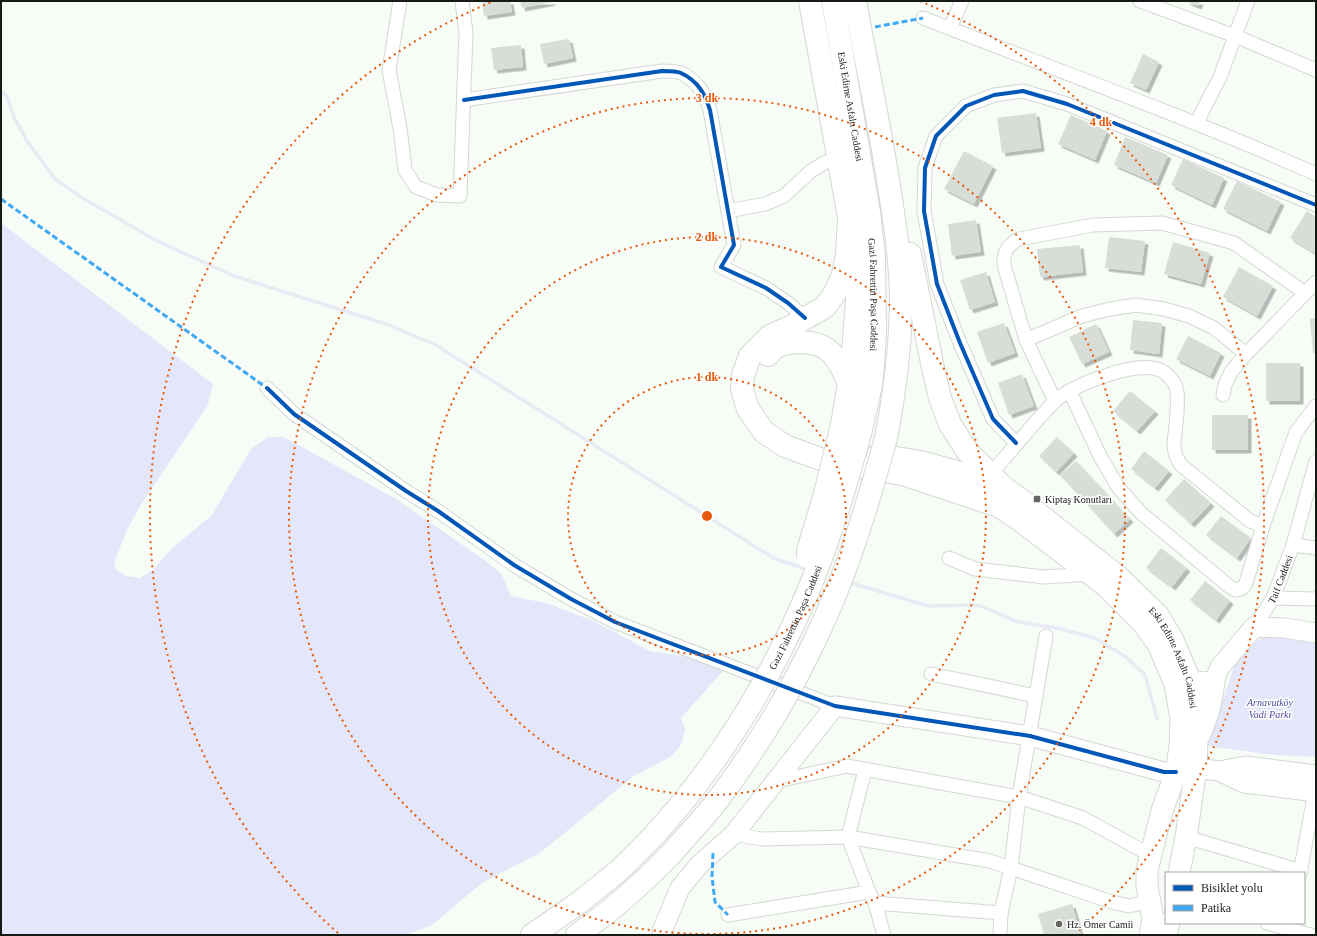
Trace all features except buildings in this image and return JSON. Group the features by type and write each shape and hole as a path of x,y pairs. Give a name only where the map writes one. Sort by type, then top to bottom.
{"highway":[{"path":"810,1 857,261 857,301 849,385 851,428"},
{"name":"Eski Edirne Asfaltı Caddesi","path":"833,1 869,212"},
{"path":"577,935 609,912 669,856 716,801 735,776 778,708 804,661 839,585 866,505 886,438 898,364 901,297 897,243 892,204 855,1"},
{"path":"871,1 883,80 883,151"},
{"path":"892,204 900,219 908,245 940,398 950,424 968,451 997,481 1019,509"},
{"name":"Gazi Fahrettin Paşa Caddesi","path":"532,935 580,902 617,872 636,855 674,814 717,756 748,708 791,630 836,516 848,478 851,428 871,385 875,330 874,257 869,212"},
{"path":"850,222 847,255 843,275 835,293 825,307 770,336 750,356 743,375 742,389 748,409 764,432 785,446 823,460 906,475 999,506 1019,509"},
{"path":"849,385 843,370 828,349 804,342 791,343 774,348 760,364 755,381 757,400 763,412 773,423 805,441 824,446 922,462 997,481"}],"main road":[{"name":"Eski Edirne Asfaltı Caddesi","path":"1019,509 1090,574 1107,587 1143,623 1159,646 1175,684 1181,719 1180,747 1176,772 1159,822 1147,870 1147,886 1158,900 1150,935"},
{"name":"Eski Edirne Asfaltı Caddesi","path":"1019,509 1118,576 1158,615 1174,640 1190,680 1197,740 1196,768 1179,872"},
{"path":"1190,680 1200,683 1214,681 1212,702 1205,724 1197,740"},
{"path":"1176,772 1196,768"},
{"path":"1159,822 1170,817 1179,820 1184,825 1186,837"},
{"path":"1166,935 1169,924"}],"street":[{"path":"400,1 389,70 400,128 405,170 416,187 437,195 460,196 466,33 462,1"},
{"path":"950,28 962,1"},
{"path":"1140,1 1235,36 1316,70"},
{"path":"1197,123 1220,77 1248,1"},
{"path":"923,18 1197,123 1316,174"},
{"path":"464,100 662,71 680,72 697,84 706,96 710,110 734,245 721,267 766,288 788,303 805,318"},
{"path":"1016,443 994,419 960,343 937,284 924,211 925,168 936,136 966,106 994,95 1023,91 1067,104 1316,204"},
{"path":"728,211 765,204 784,196 811,171 824,163 838,158"},
{"path":"1055,401 1026,340 1004,265 1005,252 1008,247 1018,239 1093,225 1162,223 1234,243 1305,293"},
{"path":"1223,395 1225,385 1231,372 1246,354 1316,282"},
{"path":"1026,340 1082,316 1110,309 1136,305 1164,309 1188,316 1214,328 1246,354"},
{"path":"997,481 1002,461 1016,443 1055,401 1084,384 1126,370 1150,368 1158,369 1166,373 1176,386 1177,395 1174,452 1181,465 1250,521 1263,526"},
{"path":"267,388 294,414 379,473 438,511 514,565 571,599 615,622 835,706 1030,736 1164,772 1176,772"},
{"path":"1070,392 1100,456 1118,487 1141,513 1236,590 1242,588 1246,583 1263,526 1296,432 1316,406"},
{"name":"Taif Caddesi","path":"1214,681 1220,667 1254,627 1273,598 1293,544 1316,461"},
{"path":"1293,544 1316,548"},
{"path":"949,558 975,569 1037,576 1090,574"},
{"path":"1273,598 1316,599"},
{"path":"1254,627 1285,628 1316,633"},
{"path":"1000,935 1001,913 1011,868 1019,797 1046,636"},
{"path":"931,674 1036,696"},
{"path":"662,935 662,931 680,888 700,864 734,834 835,706"},
{"path":"777,781 847,766 1019,797 1083,818 1150,855"},
{"path":"1186,837 1300,872 1316,786 1246,766 1219,771 1196,768"},
{"path":"865,770 848,837 872,897 884,935"},
{"path":"734,834 761,839 848,837 990,861 1112,902 1129,906 1158,900"},
{"path":"728,915 872,897 1001,913"},
{"path":"1274,924 1287,926 1311,935"}],"green space":[{"path":"1,223 213,384 208,405 140,506 126,532 114,563 117,570 126,576 140,578 154,569 170,550 212,515 251,449 268,437 284,437 396,499 486,561 502,575 511,596 546,603 594,621 650,651 706,660 723,671 681,718 685,730 681,745 672,756 634,776 540,853 482,883 432,925 406,935 1,935"},
{"name":"Arnavutköy Vadi Parkı","path":"1264,637 1306,637 1316,639 1316,757 1274,755 1207,746 1235,664 1252,644"}],"waterway":[{"path":"1,91 7,97 14,117 27,141 55,179 84,199 159,242 234,276 386,324 434,344 775,559 810,570"},
{"path":"848,582 928,606 978,605 1018,622 1057,628 1095,638 1126,657 1145,675 1157,718"}],"marked path":[{"path":"875,27 923,18"},
{"path":"1,199 267,388"},
{"path":"713,853 712,877 715,902 728,915"}],"cycle path":[{"path":"464,100 662,71 672,71 687,76 700,88 710,110 734,245 721,267 766,288 788,303 805,318"},
{"path":"1016,443 993,419 960,343 937,284 924,211 925,168 936,136 966,106 994,95 1023,91 1067,104 1316,205"},
{"path":"267,388 294,414 406,491 438,511 514,565 571,599 615,622 835,706 1030,736 1164,772 1176,772"}],"place":[{"name":"Kiptaş Konutları","path":"1037,499"},
{"name":"Hz. Ömer Camii","path":"1059,924"}]}
